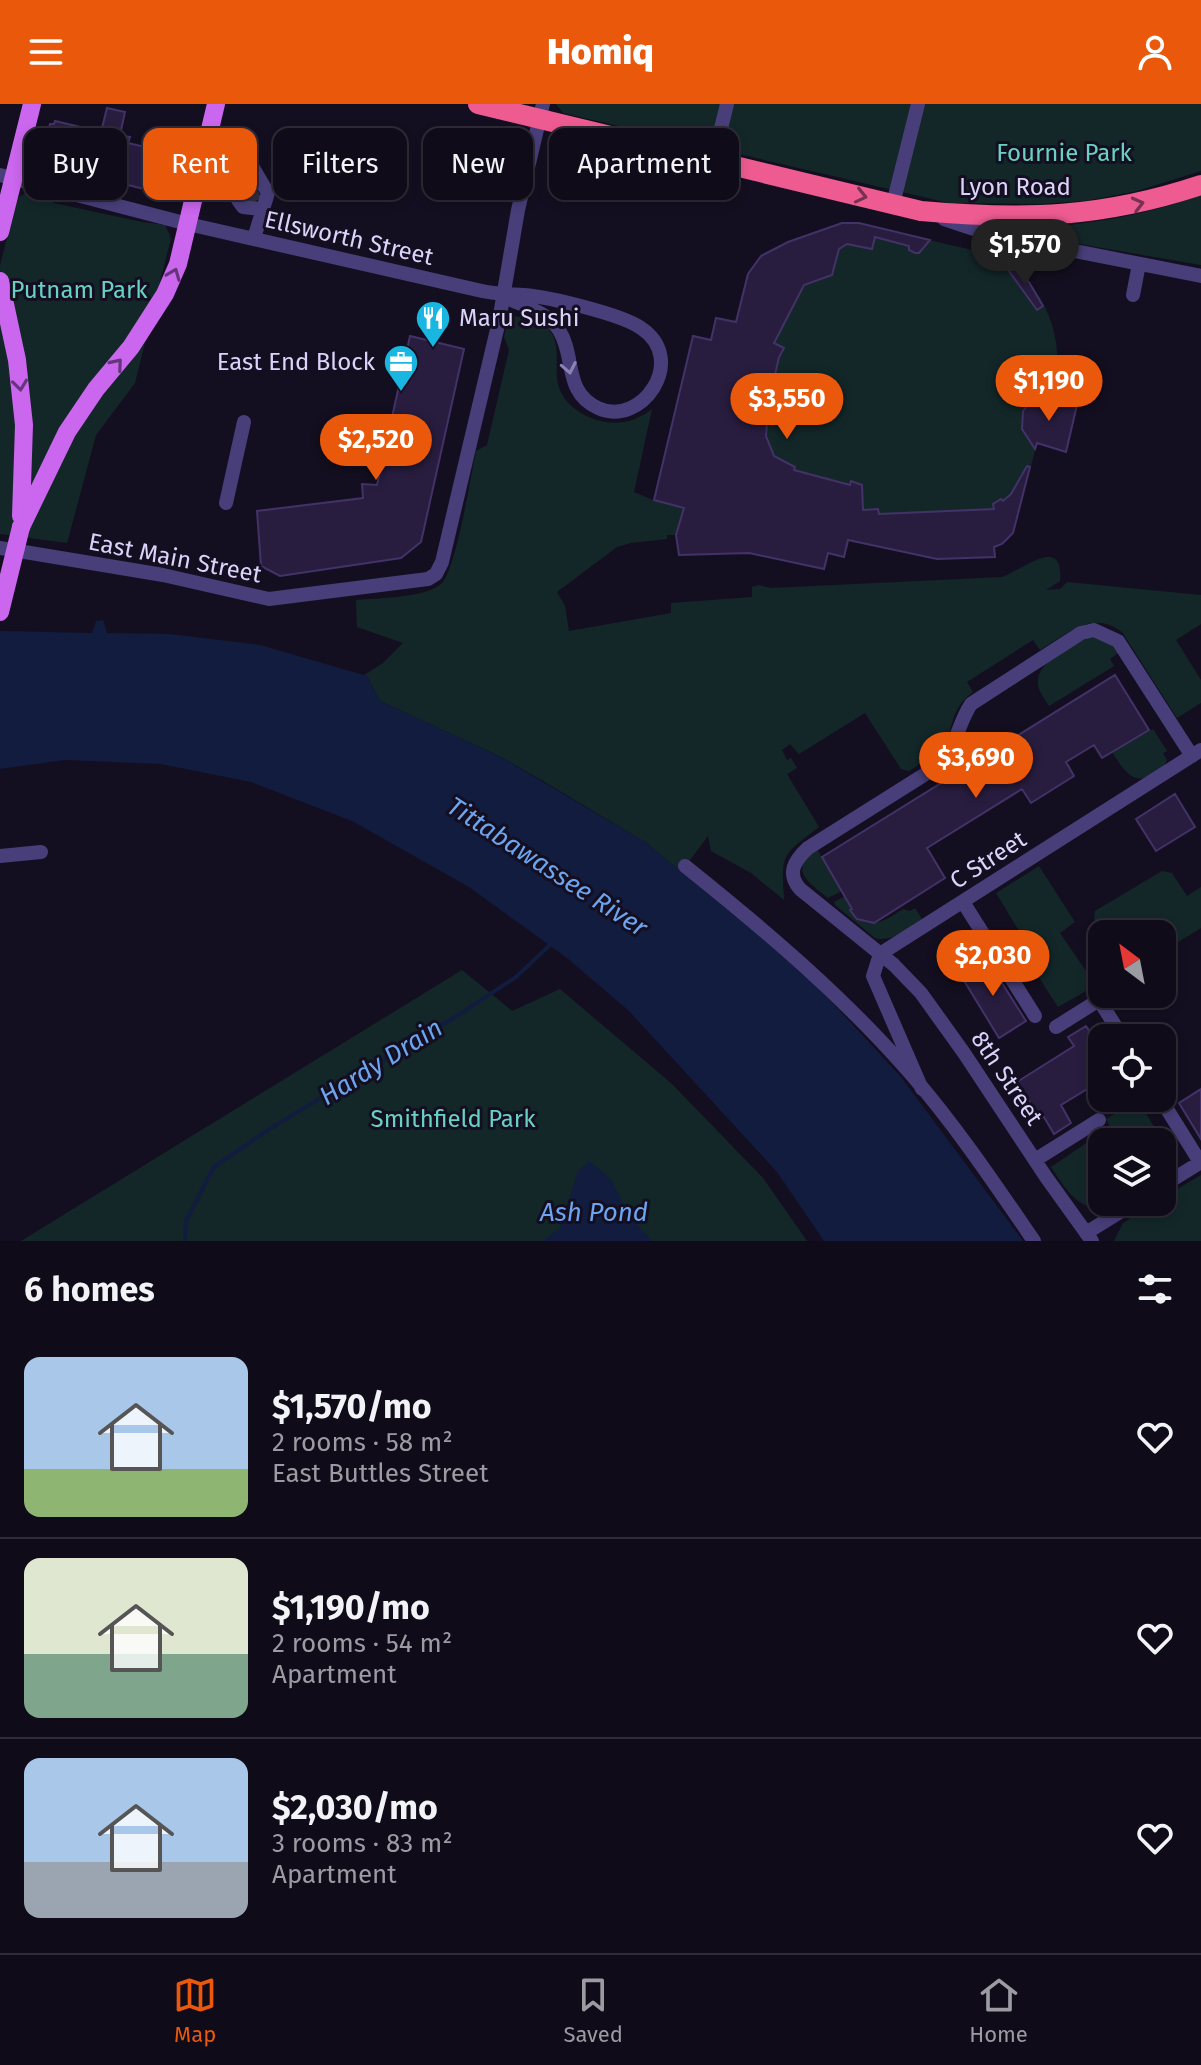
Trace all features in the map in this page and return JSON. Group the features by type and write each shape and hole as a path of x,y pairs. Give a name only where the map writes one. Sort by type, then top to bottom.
{"highway":[{"name":"Lyon Road","path":"478,104 542,111 600,128"},
{"name":"Lyon Road","path":"739,167 921,211 987,217 1077,214 1122,208 1201,185"}],"main road":[{"path":"0,232 8,177 32,104"},
{"path":"210,128 216,104"},
{"path":"0,612 21,527 67,432 96,389 131,347 165,294 178,264 194,200"},
{"path":"0,281 17,360 24,425 21,527"}],"street":[{"path":"721,128 727,104"},
{"path":"893,204 918,104"},
{"path":"503,296 516,222 542,111"},
{"path":"254,238 259,208 268,193 257,174"},
{"name":"Ellsworth Street","path":"8,177 188,224 503,296"},
{"path":"238,200 243,207 259,208"},
{"path":"921,211 989,234 1201,276"},
{"path":"1133,295 1139,264"},
{"path":"526,295 629,321 644,330 657,345 663,363 657,383 647,397 632,407 615,412 599,409 582,397 572,381 559,330 547,316 503,296 526,295"},
{"name":"East Main Street","path":"0,548 163,575 269,599 428,579 436,574 442,562 503,296"},
{"path":"226,503 244,422"},
{"name":"8th Street","path":"1089,1237 937,1014 880,954 800,889 792,871 796,859 808,848 949,757 960,720 971,704 1081,633 1094,630 1118,641 1196,753"},
{"name":"C Street","path":"880,954 1196,753"},
{"path":"0,856 41,852"},
{"path":"685,866 814,974 876,1036 922,1089 993,1181 1034,1241"},
{"path":"963,902 1035,1016"},
{"path":"880,954 873,976 922,1089"},
{"path":"1056,1027 1099,1000 1114,1024"},
{"path":"1169,1112 1200,1162 1176,1177"},
{"path":"1035,1160 1099,1120"},
{"path":"1089,1237 1117,1216"}],"green space":[{"name":"Fournie Park","path":"556,104 1201,104 1201,171 1137,191 1085,201 949,203 739,154 739,128 627,128 563,113"},
{"name":"Putnam Park","path":"24,194 24,200 50,200 165,225 171,238 135,383 96,435 67,543 0,534 0,266 17,198"},
{"path":"1201,195 1201,265 1021,234 1019,231 1022,228 1113,219"},
{"path":"842,223 859,223 994,257 1017,271 1037,293 1050,320 1057,348 1049,398 1077,405 1066,452 1037,443 1013,533 1008,540 995,547 995,557 937,559 849,541 844,557 828,553 824,569 740,551 679,555 676,535 667,535 667,539 617,547 557,592 565,606 569,631 671,613 671,603 752,597 752,587 759,585 771,588 1002,577 1031,562 1049,557 1056,559 1060,567 1060,581 1046,590 1060,589 1067,582 1201,595 1201,624 1176,640 1201,680 1201,703 1177,718 1122,632 1111,626 1090,623 1070,631 1040,650 1033,640 967,682 973,692 958,708 942,750 936,758 933,756 909,771 901,769 865,713 799,754 790,744 782,750 787,760 791,758 797,768 787,774 819,827 786,856 784,900 751,873 711,851 708,836 681,872 645,842 499,756 380,701 364,675 383,663 403,643 357,627 356,600 424,592 441,584 447,576 476,451 487,445 509,350 504,337 509,316 537,320 550,331 557,350 559,388 568,402 581,413 597,420 618,423 635,419 652,409 634,492 653,500 693,336 711,340 716,318 736,322 748,274 761,256"},
{"path":"1090,637 1107,641 1115,649 1118,653 1110,659 1114,666 1049,706 1039,689 1041,671 1055,657"},
{"path":"1153,729 1167,751 1163,753 1167,760 1162,768 1140,779 1129,774 1112,752"},
{"path":"817,849 842,891 828,898 808,881 802,869 808,856"},
{"path":"1039,866 1075,922 1060,933 1088,974 1088,992 1058,1007 1029,962 1027,944 996,893"},
{"path":"1162,871 1172,873 1187,896 1201,887 1201,928 1176,943 1176,920 1094,920 1095,911"},
{"path":"845,896 852,909 850,911 870,923 889,918 903,909 910,911 915,908 922,919 894,937 875,938 835,905 834,902"},
{"name":"Smithfield Park","path":"462,970 512,1011 560,989 672,1084 763,1178 807,1241 21,1241"},
{"path":"1118,1112 1145,1112 1155,1128 1109,1128 1106,1119"},
{"path":"1088,1142 1088,1205 1069,1192 1051,1167"},
{"path":"1201,1175 1201,1241 1114,1241 1123,1223 1134,1216 1176,1216 1176,1190"}],"water":[{"name":"Tittabawassee River","path":"103,620 107,633 170,634 260,645 367,676 380,701 499,756 645,842 804,972 901,1077 1023,1241 824,1241 777,1172 629,1011 567,958 469,887 352,821 251,782 161,764 65,760 0,769 0,631 92,633 96,621"},
{"name":"Ash Pond","path":"589,1161 611,1179 630,1218 653,1241 543,1241 560,1228 578,1171"}],"building":[{"path":"107,108 125,112 122,128 102,128"},
{"path":"55,121 84,128 49,128"},
{"path":"127,136 130,137 128,143 143,147 143,189 127,185"},
{"path":"842,223 859,223 930,240 919,253 909,250 909,246 875,237 872,249 847,244 839,249 832,275 804,285 774,343 784,348 779,357 764,423 767,423 766,436 774,456 795,467 794,470 850,485 851,481 862,485 863,510 878,509 879,514 994,509 993,504 1011,494 1027,466 1030,467 1013,533 994,547 995,557 937,559 848,540 844,557 828,553 824,569 749,553 679,555 676,535 684,508 654,500 693,336 711,340 716,318 736,322 748,274 761,256 788,242"},
{"path":"1010,263 1029,282 1043,306 1037,310 1006,267"},
{"path":"410,336 464,349 421,542 401,558 280,576 261,566 257,511 363,498 362,484 377,485"},
{"path":"1045,398 1077,405 1066,452 1037,443 1035,449 1022,429 1023,411"},
{"path":"1115,675 1149,730 1102,758 1094,745 1066,762 1074,776 1031,803 1022,789 927,848 945,878 874,923 857,919 822,857"},
{"path":"1175,794 1195,827 1156,851 1136,819"},
{"path":"986,958 1026,1021 999,1038 960,974"},
{"path":"1086,1026 1088,1029 1088,1089 1061,1105 1071,1123 1054,1134 1044,1117 1040,1119 1017,1082 1074,1046 1068,1037"},
{"path":"1201,1089 1201,1139 1179,1103"}],"waterway":[{"name":"Hardy Drain","path":"185,1241 186,1221 214,1167 271,1128 516,977 551,944"}],"place":[{"name":"Maru Sushi","path":"433,349"},
{"name":"East End Block","path":"401,393"}]}
